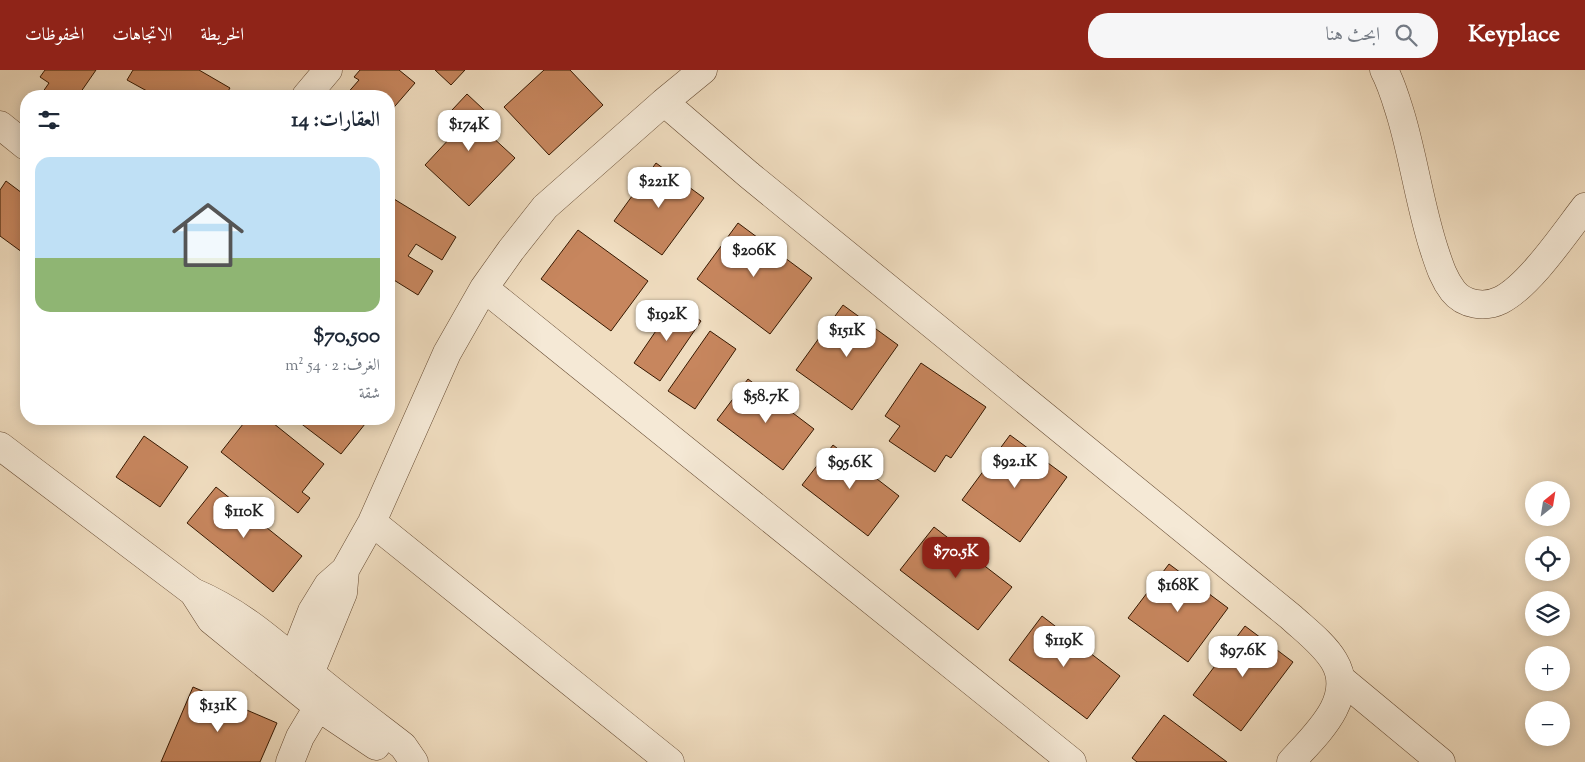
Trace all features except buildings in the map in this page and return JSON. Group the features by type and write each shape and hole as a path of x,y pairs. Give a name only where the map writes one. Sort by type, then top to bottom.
{"street":[{"path":"311,90 328,70"},
{"path":"259,629 280,629 298,624 312,611 328,585 345,570 372,522 447,353 484,288 545,207 703,70"},
{"path":"1384,70 1390,82 1410,147 1425,220 1443,276 1454,292 1462,299 1478,305 1501,300 1517,288 1585,207"},
{"path":"664,102 749,175 1291,617 1334,661 1341,679 1441,762"},
{"path":"0,125 20,141"},
{"path":"484,288 1072,762"},
{"path":"0,446 193,592 220,604 259,629 302,682 400,762"},
{"path":"372,522 670,762"},
{"path":"302,682 343,593 345,570"},
{"path":"193,592 211,620 302,682 403,746 414,762"},
{"path":"290,762 300,737 302,682 312,611"},
{"path":"1291,762 1328,720 1338,698 1341,679"}]}
